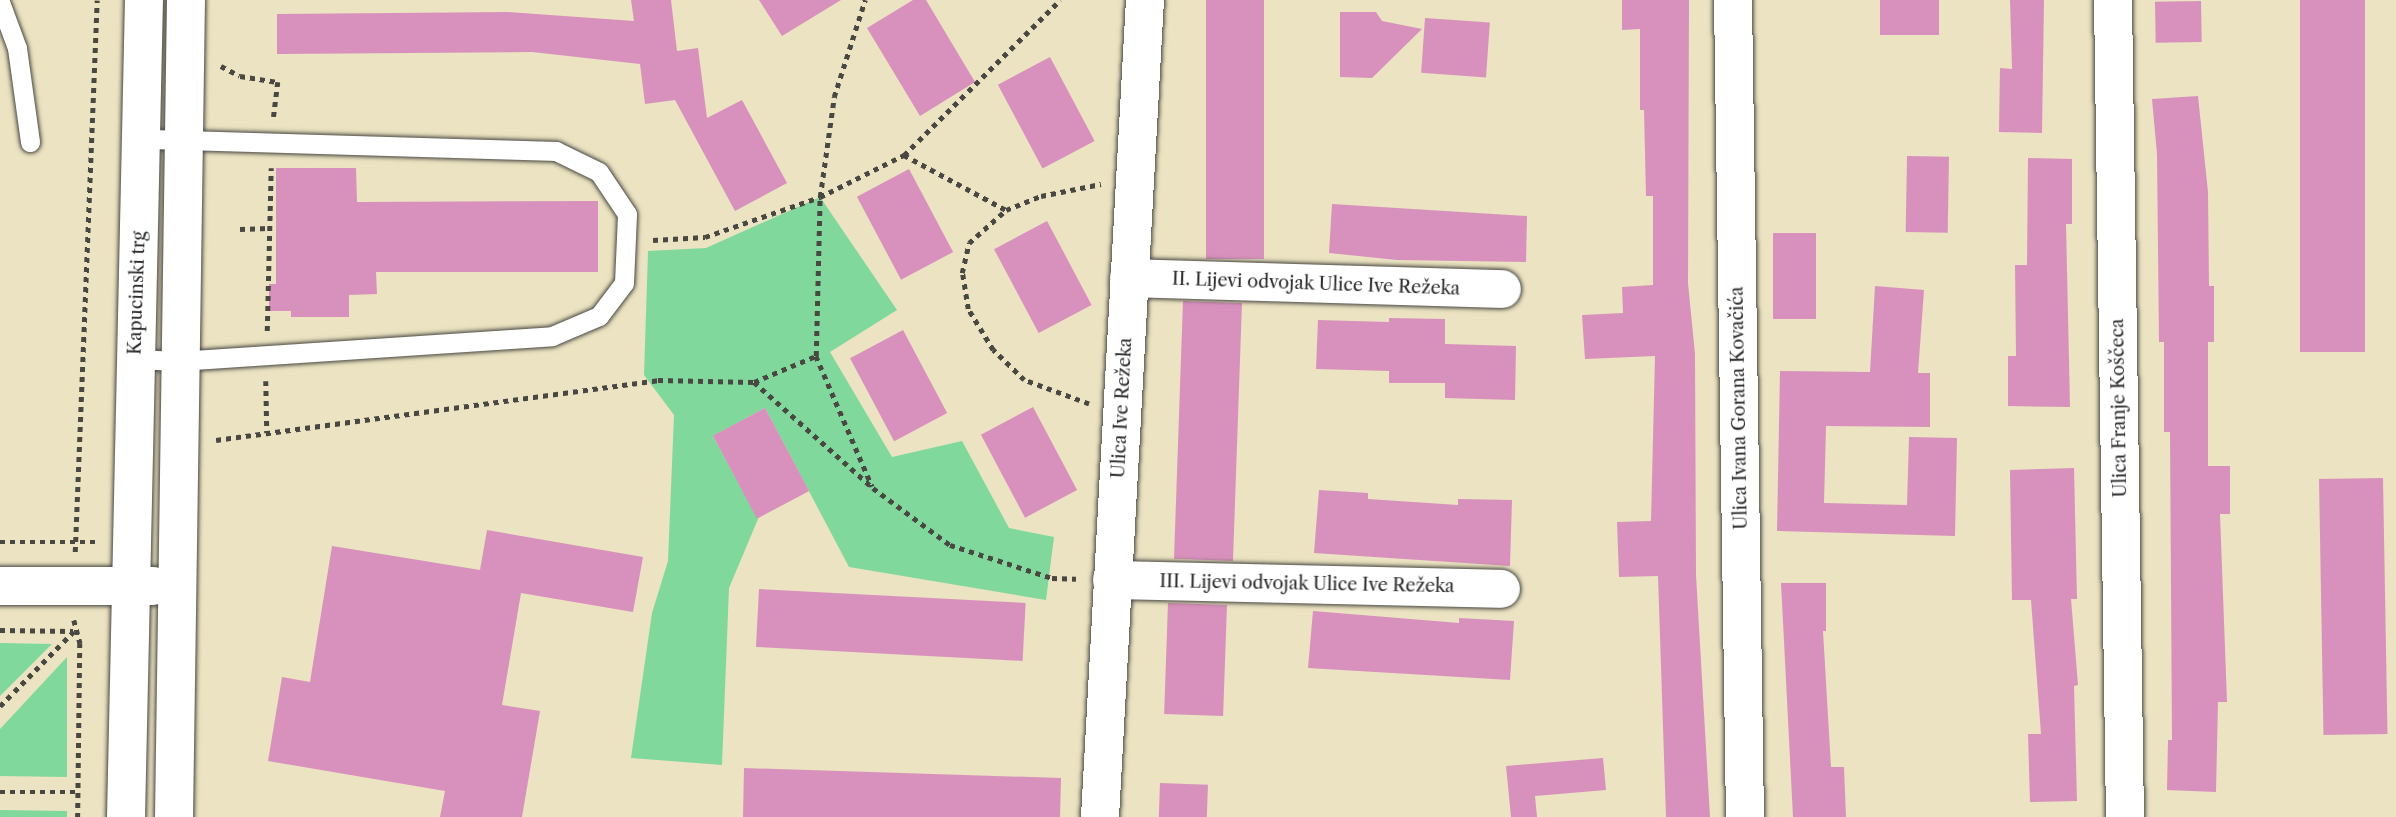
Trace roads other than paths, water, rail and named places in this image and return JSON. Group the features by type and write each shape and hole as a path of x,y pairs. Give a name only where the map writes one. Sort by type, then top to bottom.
{"street":[{"name":"Kapucinski trg","path":"126,817 128,586 143,139 144,0"},
{"path":"174,817 178,361 187,0"},
{"name":"Ulica Ive Režeka","path":"1100,817 1133,177 1145,0"},
{"name":"Ulica Ivana Gorana Kovačića","path":"1733,0 1745,817"},
{"name":"Ulica Franje Koščeca","path":"2113,0 2125,817"},
{"name":"II. Lijevi odvojak Ulice Ive Režeka","path":"1129,278 1502,289"},
{"name":"III. Lijevi odvojak Ulice Ive Režeka","path":"1112,580 1501,589"},
{"path":"0,586 176,586"}],"lane":[{"path":"0,2 18,48 30,142"},
{"path":"135,359 178,361 552,336 599,316 624,283 628,214 599,173 556,151 143,139"}]}
